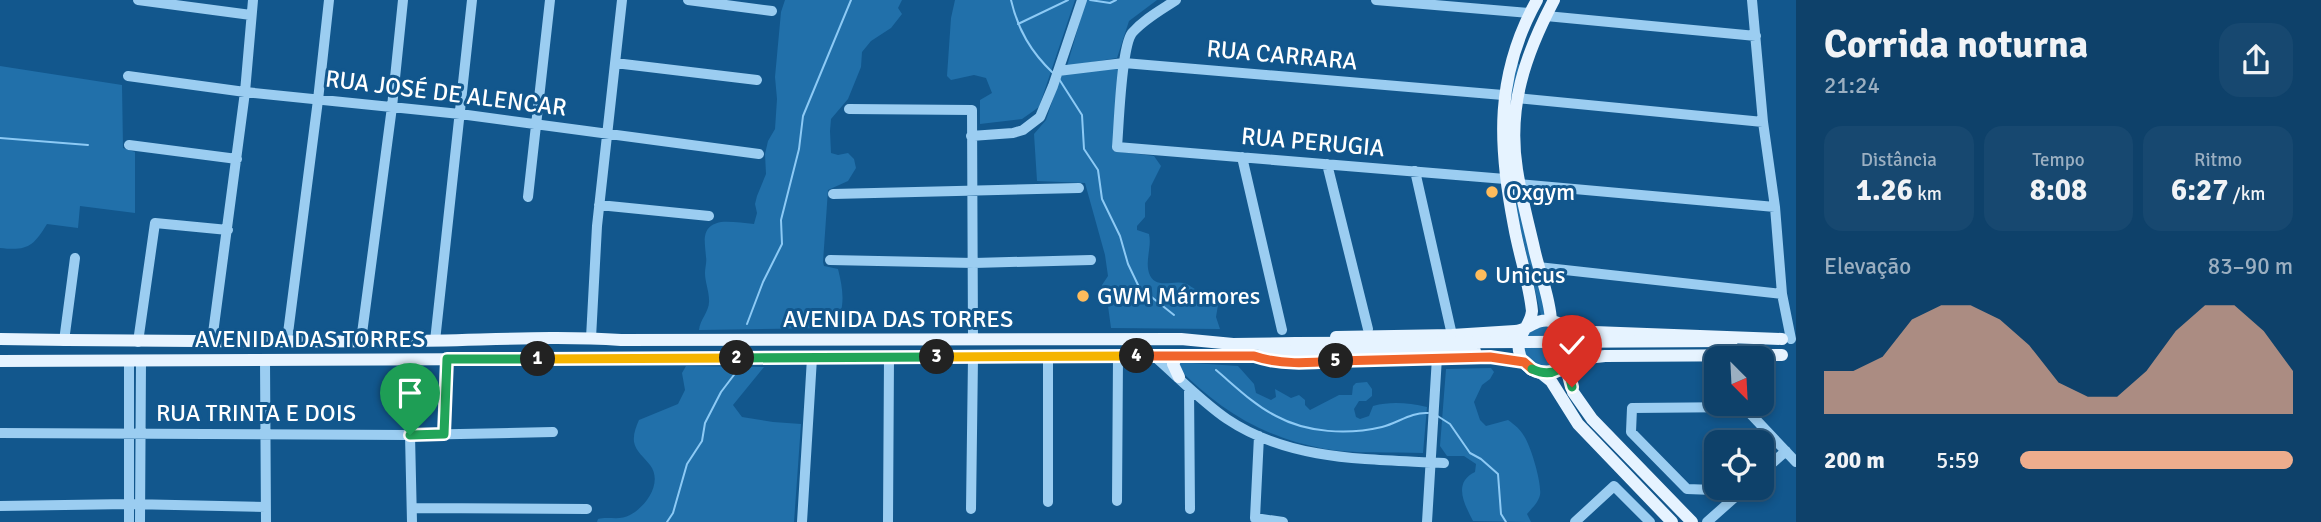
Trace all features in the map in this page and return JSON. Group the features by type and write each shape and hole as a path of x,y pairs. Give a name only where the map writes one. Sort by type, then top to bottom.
{"main road":[{"path":"1537,0 1529,13 1512,57 1510,97 1502,137 1506,178 1532,311 1520,337 1518,350 1531,367 1551,381 1578,424 1672,522"},
{"path":"1554,0 1529,50 1510,97 1519,184 1538,267 1559,326 1573,345 1567,361 1573,392 1592,419 1692,522"},
{"path":"1518,42 1523,50 1529,50"},
{"path":"1512,57 1520,58 1524,67"},
{"path":"1181,339 1452,335 1523,330 1535,323 1790,339"},
{"path":"591,338 587,346 588,352 589,356 596,359"},
{"name":"AVENIDA DAS TORRES","path":"3,339 109,342 591,338 1020,341 1181,339 1297,348 1732,344 1790,339"},
{"path":"0,360 10,354 12,349 3,339"},
{"path":"533,359 551,357 559,352 559,343 555,339"},
{"path":"999,357 1027,352 1028,344 1020,341"},
{"path":"99,361 94,348 109,342"},
{"name":"AVENIDA DAS TORRES","path":"1732,344 1782,355 1796,355"},
{"name":"AVENIDA DAS TORRES","path":"0,360 1254,356 1297,348"},
{"path":"1254,356 1286,363 1490,357 1553,372 1567,361 1605,356 1782,355"},
{"path":"1177,356 1172,364 1179,377"}],"street":[{"path":"138,0 251,15"},
{"path":"212,341 237,159 253,0"},
{"path":"286,341 329,0"},
{"path":"361,341 392,107 403,0"},
{"path":"435,341 472,0"},
{"path":"528,197 550,0"},
{"path":"591,338 599,205 622,0"},
{"path":"688,0 772,11"},
{"path":"1124,63 1130,36 1145,20 1176,0"},
{"path":"1376,0 1529,13"},
{"path":"1752,0 1782,294 1790,339"},
{"path":"971,136 1013,133 1023,130 1040,117 1081,5"},
{"path":"1546,16 1756,36"},
{"path":"615,63 757,80"},
{"name":"RUA CARRARA","path":"1057,73 1124,63 1763,122"},
{"name":"RUA PERUGIA","path":"1124,63 1117,147 1506,178"},
{"name":"RUA JOSÉ DE ALENCAR","path":"128,76 245,92 460,114 759,154"},
{"path":"849,109 972,110 973,340"},
{"path":"129,145 237,159"},
{"path":"1242,157 1282,330"},
{"path":"1327,164 1367,330"},
{"path":"1415,171 1452,335"},
{"path":"1519,184 1775,207"},
{"path":"832,194 1080,188"},
{"path":"599,205 709,216"},
{"path":"138,341 155,222 228,230"},
{"path":"64,341 75,258"},
{"path":"830,260 974,263 1091,260"},
{"path":"1538,267 1782,294"},
{"path":"1048,356 1048,502"},
{"path":"1117,500 1118,356"},
{"path":"1154,356 1229,421 1259,436 1323,456 1444,463"},
{"path":"888,522 889,357"},
{"path":"971,509 973,357"},
{"path":"802,522 812,358"},
{"path":"1427,522 1437,358"},
{"path":"444,434 447,359"},
{"path":"265,360 266,522"},
{"path":"129,522 135,361"},
{"path":"1189,388 1190,509"},
{"path":"1704,489 1687,489 1632,432 1632,408 1744,407 1766,430"},
{"name":"RUA TRINTA E DOIS","path":"0,433 410,435 553,432"},
{"path":"134,434 140,522"},
{"path":"410,435 412,522"},
{"path":"1259,436 1255,518 1283,522"},
{"path":"1774,438 1796,462"},
{"path":"1774,462 1786,451"},
{"path":"1575,522 1614,486 1650,522"},
{"path":"1714,520 1733,500"},
{"path":"0,506 129,504 266,507"},
{"path":"412,508 587,509"}],"shaded area":[{"path":"785,0 902,0 898,8 902,14 891,28 871,41 862,52 861,67 848,99 831,119 831,153 848,153 854,159 856,168 848,181 828,190 823,262 824,266 838,269 842,307 832,328 699,330 709,304 705,273 705,235 710,227 721,222 754,224 757,213 755,204 766,174 765,154 775,129 775,77 781,12"},
{"path":"955,0 1075,0 1039,107 1022,119 980,124 980,100 992,93 986,78 974,75 951,80 947,76"},
{"path":"1086,0 1157,0 1129,21 1117,58 1067,66"},
{"path":"1517,62 1520,66 1513,112 1549,317 1541,315 1513,197 1508,96"},
{"path":"0,66 122,85 123,148 135,152 135,213 80,206 78,228 47,224 38,238 28,246 17,249 0,248"},
{"path":"1120,67 1113,151 1154,156 1161,166 1151,186 1151,195 1145,203 1145,217 1137,226 1137,230 1149,234 1149,273 1160,283 1188,284 1219,299 1216,317 1220,329 1111,328 1108,306 1103,302 1101,293 1102,285 1108,276 1105,255 1085,183 1037,181 1034,134 1046,120 1061,75"},
{"path":"1540,325 1555,328 1562,334 1566,346 1558,363 1546,369 1529,364 1521,343 1525,332"},
{"path":"1177,362 1238,366 1254,384 1256,393 1271,400 1276,397 1275,389 1291,398 1299,395 1310,410 1339,395 1352,395 1356,383 1367,382 1372,389 1372,396 1366,401 1359,401 1354,409 1356,417 1360,419 1369,416 1373,406 1380,404 1400,403 1427,407 1423,453 1336,451 1282,438 1226,409 1192,382 1176,366"},
{"path":"686,366 764,367 733,405 742,417 801,424 794,522 597,522 598,519 630,515 642,506 651,493 654,472 635,446 635,431 639,420 678,404 685,390 682,373"},
{"path":"1491,368 1494,372 1482,385 1474,402 1480,420 1486,426 1508,420 1519,429 1527,441 1540,490 1538,500 1527,514 1531,522 1473,521 1462,495 1462,488 1468,477 1475,472 1476,464 1464,456 1447,456 1440,446 1446,369"}],"waterway":[{"path":"747,324 763,282 782,244 781,220 799,149 803,116 851,0"},
{"path":"1011,0 1026,40 1053,73"},
{"path":"1018,24 1068,0"},
{"path":"1090,0 1110,3 1116,0"},
{"path":"1059,79 1082,115 1084,149 1098,170 1102,199 1120,236 1128,264 1139,287 1174,315"},
{"path":"0,138 88,145"},
{"path":"667,522 673,513 687,464 702,441 705,423 721,392 740,367"},
{"path":"1216,370 1268,412 1288,422 1314,429 1342,432 1369,430 1416,414 1428,413"},
{"path":"1436,415 1450,424 1470,453 1498,474 1501,514 1506,522"}],"place":[{"name":"Oxgym","path":"1492,192"},
{"name":"Unicus","path":"1481,275"},
{"name":"GWM Mármores","path":"1083,296"}],"route":[{"path":"410,435 444,434 447,359 1254,356 1286,363 1308,363 1490,357 1524,362 1531,369 1544,373 1556,371 1566,363 1572,387"}]}
